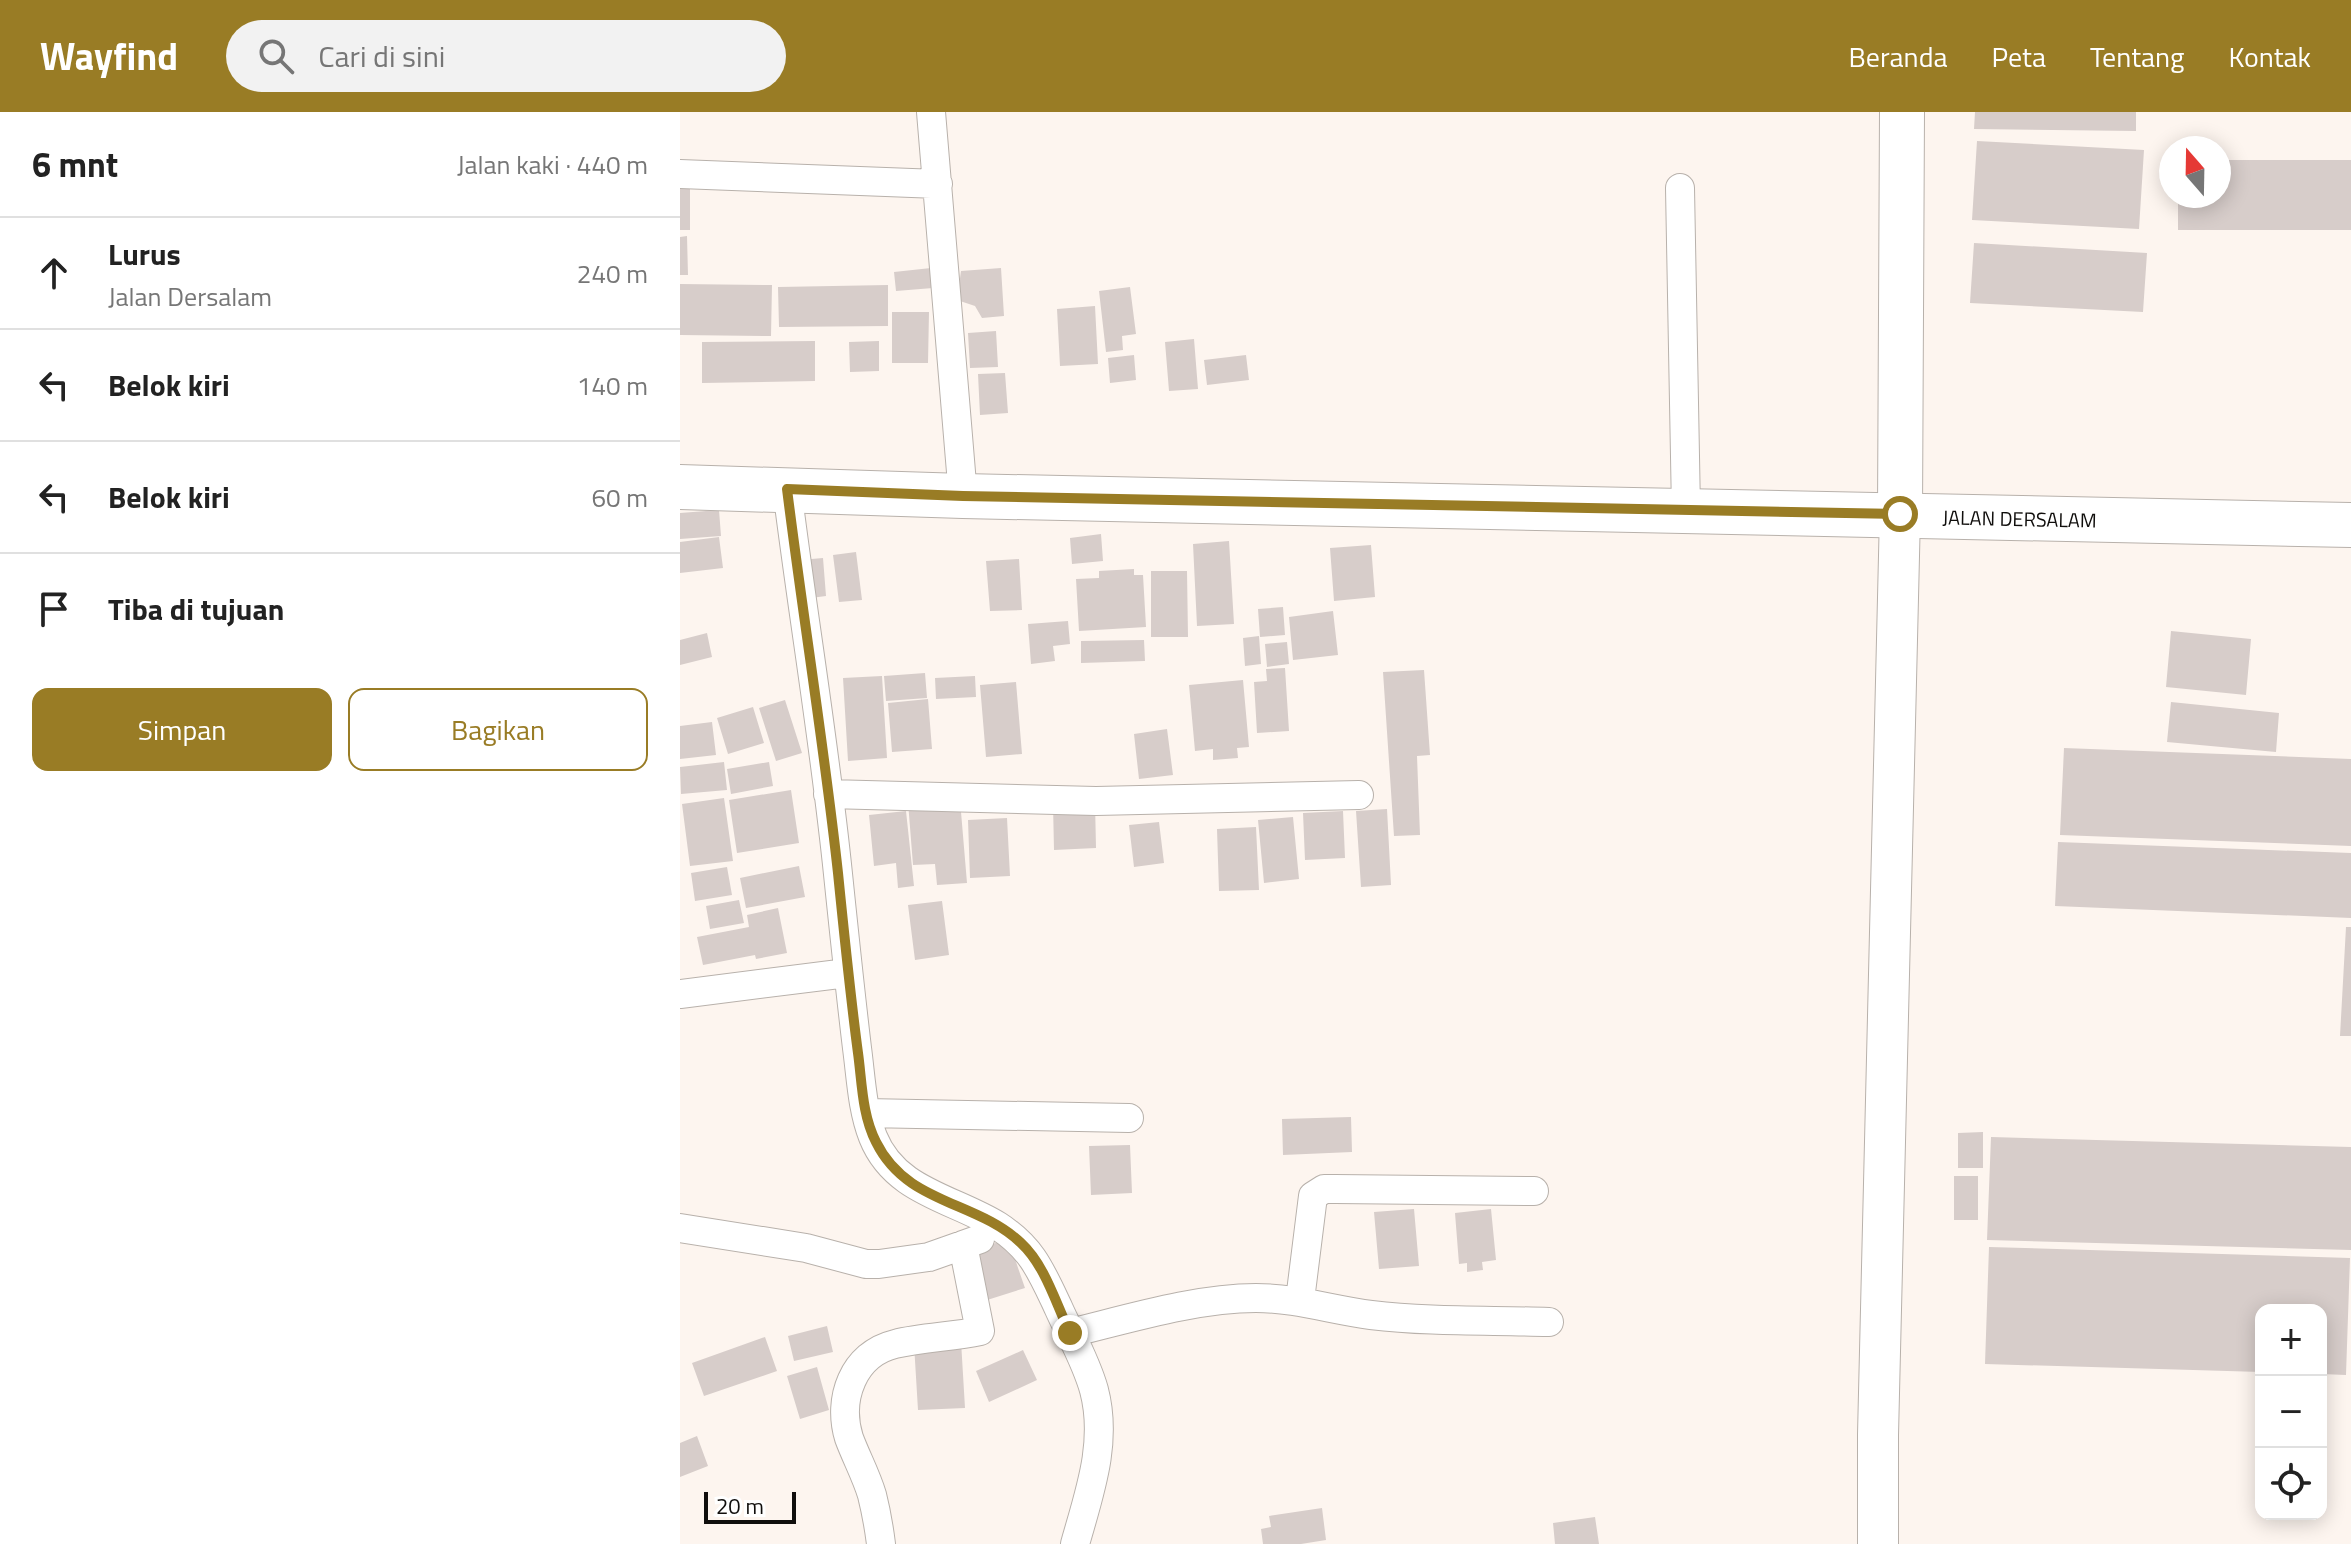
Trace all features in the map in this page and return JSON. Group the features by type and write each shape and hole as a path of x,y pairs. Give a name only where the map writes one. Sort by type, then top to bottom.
{"main road":[{"path":"1878,1544 1900,514 1902,112"},
{"name":"JALAN DERSALAM","path":"680,487 963,496 2351,525"}],"street":[{"path":"931,112 963,496"},
{"path":"680,174 938,184"},
{"path":"1680,188 1686,510"},
{"path":"787,489 866,1113 874,1139 884,1156 916,1188 1004,1231 1016,1238 1032,1255 1070,1333 1093,1388 1098,1426 1098,1461 1075,1544"},
{"path":"828,794 1096,801 1359,795"},
{"path":"680,994 847,973"},
{"path":"866,1113 1129,1118"},
{"path":"1300,1300 1316,1192 1335,1189 1534,1191"},
{"path":"680,1228 806,1248 866,1264 929,1257 1004,1231"},
{"path":"881,1544 872,1496 848,1435 846,1397 853,1375 874,1352 893,1344 982,1330 963,1245"},
{"path":"1070,1333 1232,1300 1300,1300 1372,1315 1549,1322"}],"building":[{"path":"1975,112 2136,112 2136,131 1974,129"},
{"path":"1977,141 2144,150 2139,229 1972,220"},
{"path":"2231,160 2351,160 2351,230 2178,230 2178,208 2231,208"},
{"path":"680,180 690,180 690,230 680,230"},
{"path":"687,236 688,275 680,275 680,237"},
{"path":"1974,243 2147,253 2143,312 1970,303"},
{"path":"931,268 933,288 896,291 894,272"},
{"path":"1001,268 1004,316 982,318 975,306 957,300 961,271"},
{"path":"680,284 772,285 771,336 680,335"},
{"path":"888,285 888,326 779,327 778,287"},
{"path":"1130,287 1136,334 1122,336 1123,350 1106,352 1099,291"},
{"path":"1095,306 1098,364 1060,366 1057,309"},
{"path":"892,312 929,312 928,363 892,363"},
{"path":"996,331 998,367 970,368 968,333"},
{"path":"1194,339 1198,389 1169,391 1165,342"},
{"path":"815,341 815,381 702,383 702,342"},
{"path":"879,341 879,371 850,372 849,342"},
{"path":"1134,355 1136,380 1110,383 1108,358"},
{"path":"1246,355 1249,380 1207,385 1204,360"},
{"path":"1005,373 1008,413 980,415 978,374"},
{"path":"719,510 721,536 680,539 680,513"},
{"path":"1101,534 1103,561 1072,564 1070,538"},
{"path":"719,537 723,568 680,573 680,542"},
{"path":"1229,541 1234,624 1197,626 1193,544"},
{"path":"1371,545 1375,597 1334,601 1330,548"},
{"path":"856,552 862,600 839,602 833,555"},
{"path":"823,558 826,596 803,599 800,560"},
{"path":"1019,559 1022,610 990,611 986,561"},
{"path":"1134,569 1134,575 1143,575 1146,627 1079,631 1076,579 1099,578 1099,571"},
{"path":"1151,571 1187,571 1188,637 1151,637"},
{"path":"1283,607 1285,635 1260,637 1258,609"},
{"path":"1333,611 1338,655 1293,660 1289,617"},
{"path":"1068,621 1070,644 1053,646 1055,661 1031,664 1028,624"},
{"path":"2171,631 2251,639 2246,695 2166,687"},
{"path":"707,633 712,657 680,665 680,640"},
{"path":"1259,636 1261,664 1245,666 1243,638"},
{"path":"1144,640 1145,661 1081,663 1081,641"},
{"path":"1287,642 1289,664 1267,667 1265,644"},
{"path":"1285,668 1289,731 1257,733 1254,682 1267,681 1266,669"},
{"path":"1424,670 1430,755 1417,756 1420,835 1394,836 1383,672"},
{"path":"925,673 927,698 886,701 884,676"},
{"path":"882,676 887,758 848,761 843,678"},
{"path":"975,676 976,697 936,699 935,678"},
{"path":"1243,680 1249,747 1237,748 1238,758 1213,760 1213,749 1195,751 1189,685"},
{"path":"1016,682 1022,754 986,757 980,685"},
{"path":"928,699 932,749 892,752 888,703"},
{"path":"785,700 802,753 776,761 759,708"},
{"path":"2171,702 2279,713 2276,752 2167,742"},
{"path":"753,707 764,743 728,754 717,718"},
{"path":"712,722 716,755 680,759 680,726"},
{"path":"1167,729 1173,775 1139,779 1134,734"},
{"path":"2064,748 2351,759 2351,846 2060,835"},
{"path":"724,762 727,790 681,794 680,767"},
{"path":"769,762 773,786 731,794 727,769"},
{"path":"791,790 799,843 737,853 729,800"},
{"path":"724,798 733,861 690,866 682,804"},
{"path":"960,800 967,883 937,885 935,864 913,865 908,802"},
{"path":"1095,802 1096,848 1054,850 1053,804"},
{"path":"1387,809 1391,885 1361,887 1356,811"},
{"path":"906,811 914,886 898,888 896,863 874,866 869,815"},
{"path":"1343,811 1345,858 1305,860 1303,813"},
{"path":"1293,817 1299,879 1264,883 1258,820"},
{"path":"1007,818 1010,876 970,878 968,820"},
{"path":"1159,822 1164,863 1134,867 1129,825"},
{"path":"1256,827 1259,890 1219,891 1217,829"},
{"path":"2058,842 2351,853 2351,918 2055,906"},
{"path":"799,866 805,897 746,908 740,878"},
{"path":"727,867 732,895 695,901 691,873"},
{"path":"739,900 744,923 710,929 706,906"},
{"path":"942,901 949,955 915,960 908,905"},
{"path":"778,908 787,953 756,959 755,955 703,965 697,937 749,927 747,915"},
{"path":"2346,927 2351,927 2351,1036 2340,1036"},
{"path":"1351,1117 1352,1152 1283,1155 1282,1119"},
{"path":"1983,1132 1983,1168 1958,1168 1958,1133"},
{"path":"1991,1137 2351,1147 2351,1250 1987,1240"},
{"path":"1130,1145 1132,1193 1091,1195 1089,1146"},
{"path":"1954,1176 1978,1176 1978,1220 1954,1220"},
{"path":"1414,1209 1419,1266 1379,1269 1374,1212"},
{"path":"1491,1209 1496,1260 1482,1262 1483,1270 1467,1272 1467,1263 1459,1264 1455,1213"},
{"path":"1008,1239 1025,1288 984,1301 968,1252"},
{"path":"1989,1247 2350,1258 2346,1375 2327,1374 2327,1304 2255,1304 2255,1372 1985,1364"},
{"path":"827,1326 833,1352 794,1361 788,1336"},
{"path":"765,1337 777,1371 704,1396 692,1363"},
{"path":"961,1341 965,1408 918,1410 914,1344"},
{"path":"1023,1350 1037,1380 989,1402 976,1371"},
{"path":"817,1367 829,1410 800,1419 787,1376"},
{"path":"697,1436 708,1466 680,1477 680,1443"},
{"path":"1322,1508 1326,1540 1301,1544 1263,1544 1261,1529 1271,1527 1269,1516"},
{"path":"1595,1517 1599,1544 1555,1544 1553,1523"}],"route":[{"path":"1070,1333 1041,1270 1016,1238 996,1225 916,1188 884,1156 874,1139 866,1113 847,973 838,870 787,489 963,496 1900,514"}]}
